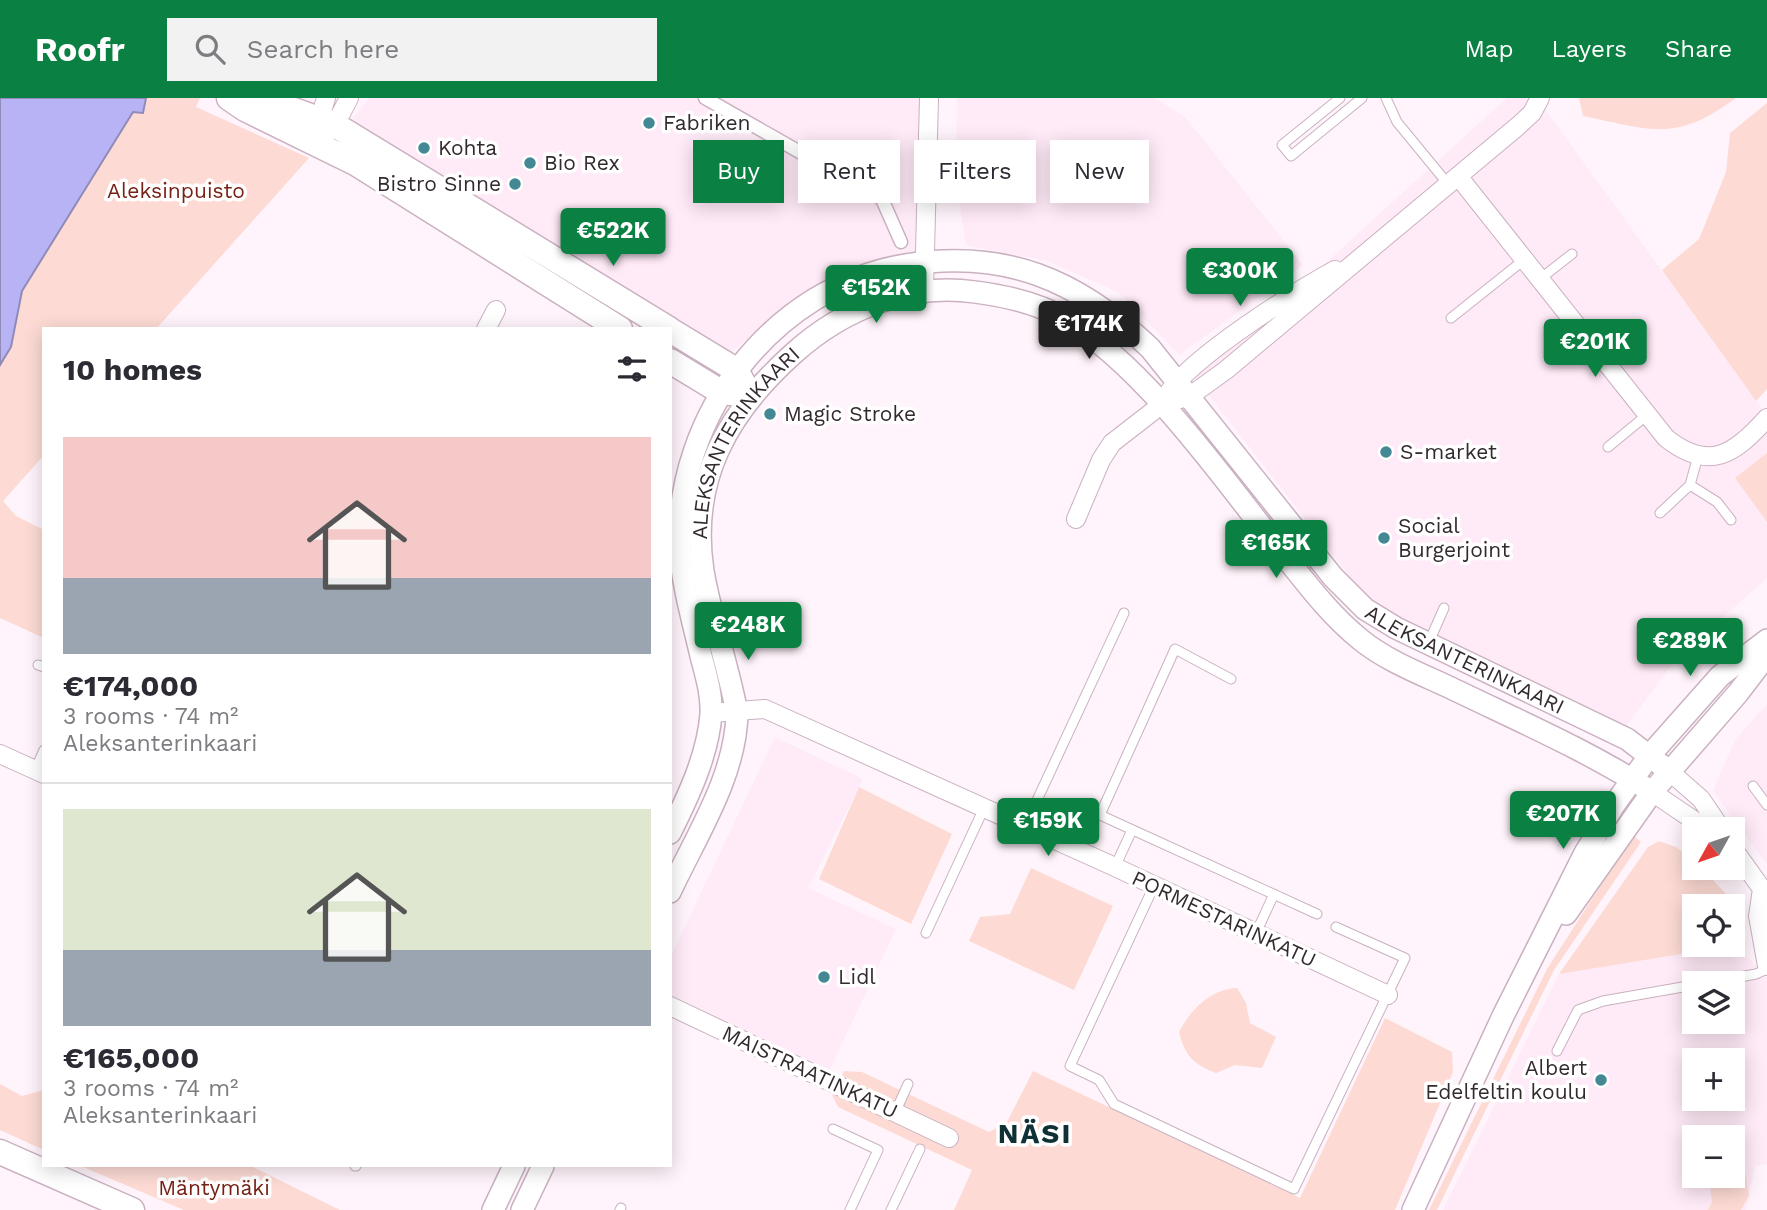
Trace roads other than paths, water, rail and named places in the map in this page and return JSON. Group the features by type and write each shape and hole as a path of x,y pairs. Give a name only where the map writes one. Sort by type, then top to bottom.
{"main road":[{"path":"229,98 245,109 357,164 617,327"},
{"path":"261,98 326,114 667,327"},
{"path":"672,330 736,370 750,395"},
{"path":"672,362 721,392 750,395"},
{"path":"0,1152 132,1210"},
{"path":"0,1171 89,1210"}],"street":[{"path":"316,143 326,114 349,98"},
{"path":"705,98 882,199 901,242"},
{"path":"924,289 929,98"},
{"path":"1076,519 1101,460 1112,443 1161,405 1309,304 1359,257 1532,113 1540,98"},
{"path":"1453,180 1525,259 1666,438 1684,452 1711,458 1735,448 1767,418"},
{"name":"ALEKSANTERINKAARI","path":"672,829 704,750 711,713 708,684 686,590 685,487 694,453 721,392 736,370 780,323 807,303 843,283 883,269 962,259 999,264 1039,275 1081,293 1116,316 1150,348 1349,595 1395,627 1627,739 1669,771"},
{"name":"ALEKSANTERINKAARI","path":"684,547 705,490 710,467 750,395 801,346 859,309 924,289 961,289 995,295 1047,321 1100,341 1161,405 1321,602 1364,642 1416,673 1632,779 1652,792"},
{"path":"487,327 496,310"},
{"name":"ALEKSANTERINKAARI","path":"672,888 731,761 737,736 737,713 704,574 684,547"},
{"path":"1413,1210 1503,1016 1585,853 1650,755 1720,676 1767,640"},
{"path":"1539,949 1652,792 1738,693 1767,654"},
{"name":"PORMESTARINKATU","path":"711,713 765,709 1115,867 1388,995"},
{"path":"0,754 39,772"},
{"path":"1669,771 1708,807 1714,817"},
{"path":"1652,792 1689,817"},
{"path":"1745,865 1764,890 1758,916 1767,967"},
{"name":"MAISTRAATINKATU","path":"672,1007 949,1138"},
{"path":"493,1210 514,1167"},
{"path":"522,1210 543,1167"}],"lane":[{"path":"1339,98 1282,145 1290,156 1362,98"},
{"path":"1386,98 1397,122 1453,180"},
{"path":"1540,279 1572,254"},
{"path":"1451,318 1525,259"},
{"path":"1608,447 1647,415"},
{"path":"1660,513 1690,485 1699,456"},
{"path":"1690,485 1717,502 1731,520"},
{"path":"1429,642 1444,608"},
{"path":"1025,826 1124,613"},
{"path":"1231,678 1175,649 1100,815 1317,914"},
{"path":"1752,786 1767,805"},
{"path":"926,933 984,808"},
{"path":"1115,867 1132,830"},
{"path":"1154,886 1070,1066 1099,1080 1114,1104 1294,1189 1405,958 1336,927"},
{"path":"1255,933 1274,894"},
{"path":"1745,976 1756,974 1767,967"},
{"path":"1558,1051 1578,1010 1603,1001 1682,987"},
{"path":"895,1113 908,1084"},
{"path":"834,1129 878,1150 850,1210"},
{"path":"891,1210 920,1149"}],"place":[{"name":"Fabriken","path":"649,123"},
{"name":"Kohta","path":"424,148"},
{"name":"Bio Rex","path":"530,163"},
{"name":"Bistro Sinne","path":"515,184"},
{"name":"Magic Stroke","path":"770,414"},
{"name":"S-market","path":"1386,452"},
{"name":"Social Burgerjoint","path":"1384,538"},
{"name":"Lidl","path":"824,977"},
{"name":"Albert Edelfeltin koulu","path":"1601,1080"}],"district":[{"name":"NÄSI","path":"1035,1133"}],"park label":[{"name":"Aleksinpuisto","path":"176,191"},
{"name":"Mäntymäki","path":"214,1188"}]}
